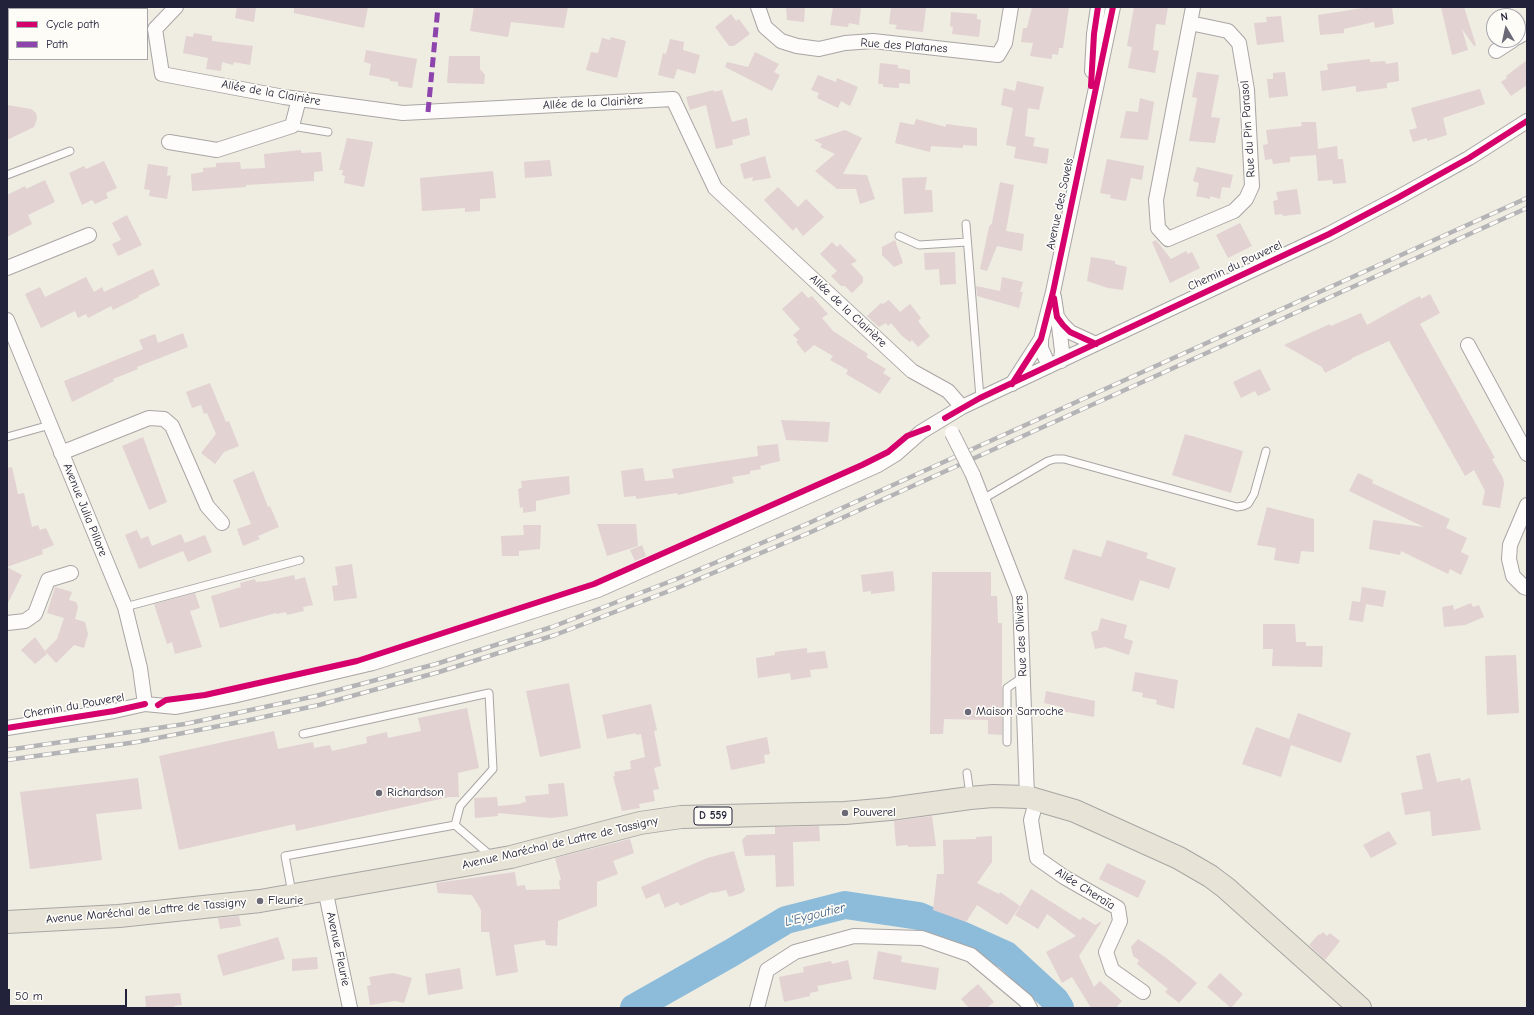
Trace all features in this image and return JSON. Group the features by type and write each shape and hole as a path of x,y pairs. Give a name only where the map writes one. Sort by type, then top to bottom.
{"main road":[{"name":"Avenue Maréchal de Lattre de Tassigny","path":"7,922 119,916 260,900 495,859 640,823 681,817 845,813 993,796 1033,798 1095,820 1179,858 1210,876 1226,888 1360,1008"}],"street":[{"name":"Allée de la Clairière","path":"176,7 155,29 162,74 299,99 403,113 673,99 715,188 912,371 948,391 962,407"},
{"name":"Rue des Platanes","path":"758,7 765,27 781,41 797,46 819,49 845,43 873,41 998,55 1004,43 1011,7"},
{"name":"Avenue des Savels","path":"1089,120 1094,34 1098,7"},
{"name":"Avenue des Savels","path":"1053,292 1062,351 1055,364 1041,348 1041,339 1053,292 1113,7"},
{"name":"Rue du Pin Parasol","path":"1190,23 1228,31 1239,43 1247,90 1252,186 1246,199 1234,211 1168,239 1158,228 1156,200 1192,7"},
{"path":"1496,51 1501,48"},
{"path":"169,142 217,150 292,126 299,99"},
{"name":"Chemin du Pouverel","path":"7,728 114,711 145,704 176,707 233,696 373,663 598,590 878,465 896,454 921,432 962,407 1343,226 1469,158 1527,121"},
{"path":"7,268 89,235"},
{"path":"1057,317 1070,332 1096,344"},
{"name":"Avenue Julia Pillore","path":"7,320 125,607 140,668 145,704"},
{"name":"Avenue des Savels","path":"1012,384 1041,339"},
{"path":"1468,346 1527,454"},
{"path":"61,453 149,418 164,419 172,426 207,506 222,523"},
{"name":"Rue des Oliviers","path":"945,418 973,475 1020,596 1023,677 1033,798"},
{"path":"1527,505 1510,545 1509,559 1513,576 1524,588 1527,588"},
{"path":"7,623 25,621 34,614 48,580 70,573"},
{"name":"Allée Cheraïa","path":"1033,798 1034,809 1031,820 1037,858 1064,877 1118,908 1120,921 1106,952 1112,970 1143,992"},
{"name":"Avenue Fleurie","path":"325,889 350,1008"},
{"path":"757,1008 767,970 795,952 854,936 922,938 972,955 1026,1001 1030,1008"}],"lane":[{"path":"292,126 328,132"},
{"path":"7,175 70,151"},
{"path":"966,224 980,398"},
{"path":"899,236 919,245 967,242"},
{"path":"7,437 50,425"},
{"path":"983,499 1054,459 1064,459 1237,507 1243,506 1248,504 1254,494 1266,451"},
{"path":"125,607 300,560"},
{"path":"1007,742 1006,688 1023,677"},
{"path":"303,734 490,693 493,770 460,806 455,825"},
{"path":"967,773 970,798"},
{"path":"455,825 495,859"},
{"path":"292,895 285,856 455,825"}],"building":[{"path":"237,7 256,7 254,22 235,18"},
{"path":"294,7 368,7 364,28 294,13"},
{"path":"474,7 568,7 564,28 511,22 508,37 470,31"},
{"path":"786,7 805,7 804,22 787,20"},
{"path":"833,7 861,7 859,25 849,23 848,27 830,25"},
{"path":"891,7 926,8 923,32 895,29 897,25 889,24"},
{"path":"1032,7 1069,7 1063,48 1059,48 1058,55 1052,54 1052,59 1030,56 1033,43 1021,42 1023,28 1027,28"},
{"path":"1134,7 1168,7 1165,25 1156,24 1153,50 1159,51 1155,73 1128,68 1132,47 1127,46"},
{"path":"1363,7 1392,7 1394,24 1375,28 1374,22 1344,29 1344,33 1320,35 1318,15"},
{"path":"1441,7 1464,7 1476,45 1474,46 1462,29 1468,50 1452,55"},
{"path":"951,12 977,14 977,19 981,20 979,37 952,34 953,27 950,26"},
{"path":"731,14 736,21 739,19 750,34 734,46 729,46 715,27"},
{"path":"1281,16 1284,42 1257,45 1254,23 1267,22 1266,17"},
{"path":"194,33 212,36 212,41 253,46 250,65 234,62 233,65 222,62 221,71 206,69 208,58 183,53 186,36 193,37"},
{"path":"611,37 626,41 617,78 586,70 591,52 598,53 602,38 610,40"},
{"path":"670,39 684,42 683,50 700,55 695,74 677,69 674,79 658,75 663,53 666,54"},
{"path":"366,50 417,59 412,88 398,86 398,82 390,81 390,79 369,75 371,64 364,62"},
{"path":"755,52 779,64 774,72 780,75 772,91 725,67 727,62 748,67"},
{"path":"449,56 480,56 480,69 485,75 484,84 447,83"},
{"path":"1370,59 1370,62 1385,61 1386,64 1398,62 1399,81 1387,83 1387,88 1356,92 1356,86 1322,91 1320,71 1328,70 1327,64"},
{"path":"1527,60 1527,85 1511,96 1501,82 1507,78 1506,76"},
{"path":"880,63 898,65 898,68 910,70 910,84 899,83 899,88 883,87 883,84 878,84"},
{"path":"1197,72 1219,75 1211,117 1220,118 1215,143 1189,141 1197,98 1192,97"},
{"path":"1285,72 1288,96 1269,98 1267,79 1273,79 1273,73"},
{"path":"818,75 836,82 837,78 858,87 850,106 841,101 838,108 817,98 819,93 811,90"},
{"path":"1017,81 1044,87 1039,110 1028,108 1025,136 1035,138 1033,146 1049,149 1047,164 1014,158 1016,147 1006,145 1013,108 1001,105 1004,88 1015,91"},
{"path":"1480,89 1485,104 1443,118 1447,135 1427,141 1427,138 1413,142 1409,130 1417,128 1411,108"},
{"path":"714,90 714,92 722,90 732,122 747,118 750,135 732,140 733,145 716,149 706,105 690,110 686,97"},
{"path":"1140,98 1154,102 1148,140 1120,138 1126,111 1138,112"},
{"path":"7,105 31,109 36,113 37,119 34,127 7,140"},
{"path":"916,119 946,127 946,124 977,128 977,146 963,145 963,148 931,146 930,152 895,143 900,122 914,125"},
{"path":"1301,122 1316,122 1318,149 1337,146 1338,159 1343,159 1346,183 1333,184 1332,180 1318,181 1316,155 1290,157 1290,162 1273,164 1272,159 1265,160 1263,145 1268,144 1266,130 1302,126"},
{"path":"845,130 862,138 843,174 867,175 875,199 860,204 856,189 837,189 815,171 835,154 820,147 822,144 814,140"},
{"path":"347,138 373,142 364,187 344,183 345,176 342,175 343,170 339,170"},
{"path":"301,150 301,153 321,152 323,171 314,172 314,181 246,185 246,187 192,191 191,174 203,172 203,168 216,167 216,163 240,162 241,169 265,168 264,154"},
{"path":"765,156 771,178 752,181 753,177 744,179 740,164"},
{"path":"1107,159 1144,166 1142,180 1131,178 1126,201 1110,198 1111,195 1100,193"},
{"path":"550,160 552,176 525,178 524,162"},
{"path":"104,161 117,188 106,193 108,198 95,204 92,200 82,205 69,173 84,166 86,169"},
{"path":"148,164 168,167 167,176 171,175 167,199 149,196 150,190 144,189"},
{"path":"1197,167 1233,175 1230,188 1222,187 1220,199 1210,196 1210,199 1196,196 1199,183 1193,181"},
{"path":"493,171 496,198 480,199 480,211 465,212 465,208 422,211 420,178"},
{"path":"927,177 925,190 932,190 933,212 904,214 902,178"},
{"path":"45,180 55,202 28,215 32,224 7,237 7,195 25,186 26,189"},
{"path":"1000,182 1014,185 1006,231 1024,234 1022,251 997,246 987,271 980,269 989,227 992,223"},
{"path":"778,187 798,207 806,199 824,217 803,236 796,227 793,231 764,200"},
{"path":"1297,189 1301,214 1283,216 1282,214 1275,215 1273,201 1278,200 1276,192"},
{"path":"127,215 142,245 118,256 112,244 121,240 112,223"},
{"path":"1240,223 1252,246 1228,258 1216,235"},
{"path":"895,240 903,263 894,267 882,255 882,247"},
{"path":"1156,240 1171,259 1186,251 1188,254 1192,252 1200,268 1170,283 1152,242"},
{"path":"832,242 837,247 840,244 857,261 851,264 863,277 863,282 852,293 845,286 841,286 831,276 837,271 820,254"},
{"path":"955,252 956,284 940,285 939,269 925,270 924,253"},
{"path":"1091,257 1115,261 1115,264 1127,267 1123,290 1108,288 1087,281"},
{"path":"153,269 160,285 138,296 139,297 113,310 111,306 88,318 86,314 78,318 75,311 41,328 25,294 40,287 45,297 86,277 94,292 102,287 104,292"},
{"path":"1002,277 1023,282 1020,292 1023,292 1019,308 977,296 976,286 1000,291"},
{"path":"802,291 808,298 812,296 828,314 822,318 833,331 868,354 866,357 886,369 883,373 891,378 880,394 846,374 848,370 830,360 833,356 814,345 805,353 796,342 798,340 793,335 800,329 782,309"},
{"path":"1430,294 1440,313 1420,324 1495,458 1492,459 1503,478 1504,484 1500,508 1482,505 1485,491 1474,470 1465,476 1389,341 1352,358 1325,373 1322,367 1284,345 1330,324 1331,326 1361,313 1367,325 1420,296 1421,299"},
{"path":"889,300 900,312 910,304 921,318 918,321 930,336 918,347 912,340 910,342 902,336 891,323 888,326 886,323 879,327 867,316 881,303 883,304"},
{"path":"183,333 188,347 137,367 138,369 113,379 114,381 72,402 64,381 143,349 139,340 155,334 158,343"},
{"path":"1260,369 1271,390 1258,396 1255,391 1241,398 1233,382"},
{"path":"210,383 226,422 229,421 239,446 224,452 215,464 201,453 216,434 207,413 204,414 201,405 192,408 186,392"},
{"path":"781,420 830,422 828,442 786,440"},
{"path":"1185,434 1243,451 1231,493 1172,475"},
{"path":"143,437 167,502 149,510 122,446"},
{"path":"778,444 780,461 760,466 761,469 750,471 750,474 732,477 734,483 678,495 677,493 636,499 636,496 624,497 621,471 643,468 645,481 674,478 672,469 758,456 757,446"},
{"path":"12,467 18,494 24,493 32,527 38,525 40,530 46,528 54,545 42,550 43,554 7,567 7,468"},
{"path":"254,471 268,507 270,506 279,527 258,536 260,539 243,546 237,529 251,524 233,480"},
{"path":"1358,473 1373,480 1372,483 1450,519 1446,528 1467,538 1461,552 1469,556 1461,575 1450,569 1448,574 1401,551 1400,555 1369,549 1373,520 1424,527 1349,491"},
{"path":"569,476 570,494 536,501 536,511 523,513 523,507 520,508 518,489 522,488 521,481"},
{"path":"1267,507 1314,519 1314,552 1301,551 1299,564 1274,560 1276,548 1257,545"},
{"path":"597,524 636,524 638,546 607,556"},
{"path":"523,525 541,525 540,549 519,551 519,556 502,556 501,536 524,535"},
{"path":"137,530 141,539 148,536 152,546 181,534 185,543 205,535 212,552 188,562 183,551 139,569 125,535"},
{"path":"1107,540 1148,553 1146,558 1176,568 1169,589 1140,580 1133,601 1064,579 1073,549 1101,557"},
{"path":"642,545 646,556 635,561 630,550"},
{"path":"352,564 357,598 334,601 332,586 338,585 335,567"},
{"path":"7,567 22,575 7,605"},
{"path":"893,571 895,591 871,594 871,591 863,592 861,575"},
{"path":"932,572 991,572 991,596 997,596 998,623 1002,623 1002,735 988,734 988,720 944,719 943,734 930,734"},
{"path":"294,575 295,580 305,577 313,605 303,607 304,611 287,615 286,612 276,613 220,628 211,596 241,587 240,583 255,579 256,582 267,581"},
{"path":"55,587 72,592 69,600 76,602 78,607 75,619 85,622 88,634 84,648 74,645 56,663 45,651 57,639 64,618 47,613"},
{"path":"1362,587 1386,591 1383,607 1366,604 1363,622 1349,620 1352,601 1360,602"},
{"path":"195,593 200,608 190,611 202,647 175,654 172,642 167,644 154,604"},
{"path":"1471,603 1473,607 1479,605 1484,617 1465,625 1444,627 1442,607 1453,605 1454,610"},
{"path":"1101,618 1127,625 1124,638 1133,641 1129,655 1105,647 1095,649 1091,632 1098,630"},
{"path":"1263,624 1295,624 1296,642 1306,642 1306,646 1323,646 1322,667 1272,666 1273,649 1263,649"},
{"path":"35,637 47,654 35,664 21,650"},
{"path":"807,648 807,653 825,651 828,668 810,670 811,677 791,680 790,673 758,678 756,658 775,655 775,652"},
{"path":"1516,655 1519,713 1487,715 1485,656"},
{"path":"1135,672 1178,680 1174,709 1156,704 1157,700 1142,697 1143,693 1132,691"},
{"path":"569,683 581,748 540,757 526,691"},
{"path":"1046,691 1095,701 1094,717 1061,711 1061,707 1044,703"},
{"path":"651,704 657,730 654,731 661,766 654,768 659,789 653,790 655,801 639,804 640,808 622,811 613,776 615,776 614,772 631,769 630,761 645,757 641,734 636,735 636,733 607,739 602,715"},
{"path":"467,708 479,768 458,773 459,797 449,797 296,831 295,824 179,850 159,756 274,731 278,749 313,742 314,748 330,745 332,751 367,743 366,737 387,732 388,738 421,731 418,718"},
{"path":"1298,713 1351,733 1341,763 1291,745 1281,777 1242,764 1256,727 1289,739"},
{"path":"767,737 770,754 764,755 765,763 731,770 726,746"},
{"path":"1430,753 1437,782 1460,778 1461,781 1470,778 1481,830 1432,836 1430,811 1405,815 1401,793 1423,789 1416,756"},
{"path":"138,778 142,809 96,814 102,860 30,869 20,792"},
{"path":"564,783 568,816 551,818 498,813 498,816 475,818 474,798 497,797 498,806 521,804 526,802 525,796 549,794 548,784"},
{"path":"932,816 936,846 896,846 894,821"},
{"path":"819,826 820,841 793,842 794,886 776,887 775,855 745,856 742,840 747,835 775,834 775,827"},
{"path":"1389,831 1397,844 1371,858 1363,845"},
{"path":"992,836 992,862 977,883 999,894 1000,892 1020,906 1007,925 977,905 966,922 933,910 937,874 944,874 943,840 976,839 976,837"},
{"path":"630,839 634,853 613,861 618,874 597,882 597,906 558,921 557,946 546,945 545,940 514,945 518,972 496,976 489,932 481,932 481,910 472,895 438,893 436,883 515,872 517,886 525,885 526,890 560,889 559,881 561,880 555,858"},
{"path":"734,851 745,890 742,893 729,897 726,890 712,892 680,906 678,902 665,908 659,893 646,899 641,887 707,858"},
{"path":"1107,863 1146,881 1138,898 1099,879"},
{"path":"1031,889 1080,920 1083,917 1095,925 1102,921 1079,956 1094,987 1100,981 1122,1001 1116,1008 1091,1008 1072,977 1062,983 1046,952 1076,936 1047,914 1038,929 1015,915"},
{"path":"239,916 241,926 220,929 218,918"},
{"path":"1323,932 1327,936 1330,933 1340,941 1325,960 1309,945 1319,934 1320,935"},
{"path":"278,937 285,959 223,976 217,955"},
{"path":"1138,939 1165,957 1197,983 1179,1003 1165,992 1168,989 1137,964 1139,960 1133,956 1131,947"},
{"path":"878,951 902,956 901,962 939,968 936,990 873,979"},
{"path":"317,957 318,969 292,971 292,959"},
{"path":"848,960 852,979 817,986 819,991 810,993 810,996 784,1002 779,977 804,972 803,967 831,961 832,964"},
{"path":"460,968 463,989 428,995 425,974"},
{"path":"393,973 412,978 404,1003 395,1001 370,1005 367,986 371,985 369,977"},
{"path":"1220,973 1243,994 1231,1008 1207,987"},
{"path":"978,984 994,1002 987,1008 969,1008 961,999"},
{"path":"180,993 182,1005 174,1006 174,1008 146,1008 145,996"}],"waterway":[{"name":"L'Eygoutier","path":"634,1008 786,920 845,905 919,916 1006,955 1055,1000 1060,1008"}],"railway":[{"path":"7,750 185,724 316,696 436,664 552,627 679,578 809,523 1527,198"},
{"path":"7,760 137,742 319,705 439,672 555,635 682,586 811,532 1527,208"}],"marked path":[{"path":"428,112 438,7"}],"cycle path":[{"path":"1091,86 1094,34 1098,7"},
{"path":"1012,384 1041,339 1053,292 1113,7"},
{"path":"945,418 980,398 1329,234 1469,158 1527,121"},
{"path":"1054,298 1057,317 1063,325 1070,332 1096,344"},
{"path":"158,705 166,700 205,695 357,661 594,584 862,465 888,452 907,436 928,428"},
{"path":"7,728 114,711 145,704"}],"place":[{"name":"Maison Sarroche","path":"968,712"},
{"name":"Richardson","path":"379,793"},
{"name":"Pouverel","path":"845,813"},
{"name":"Fleurie","path":"260,901"}]}
